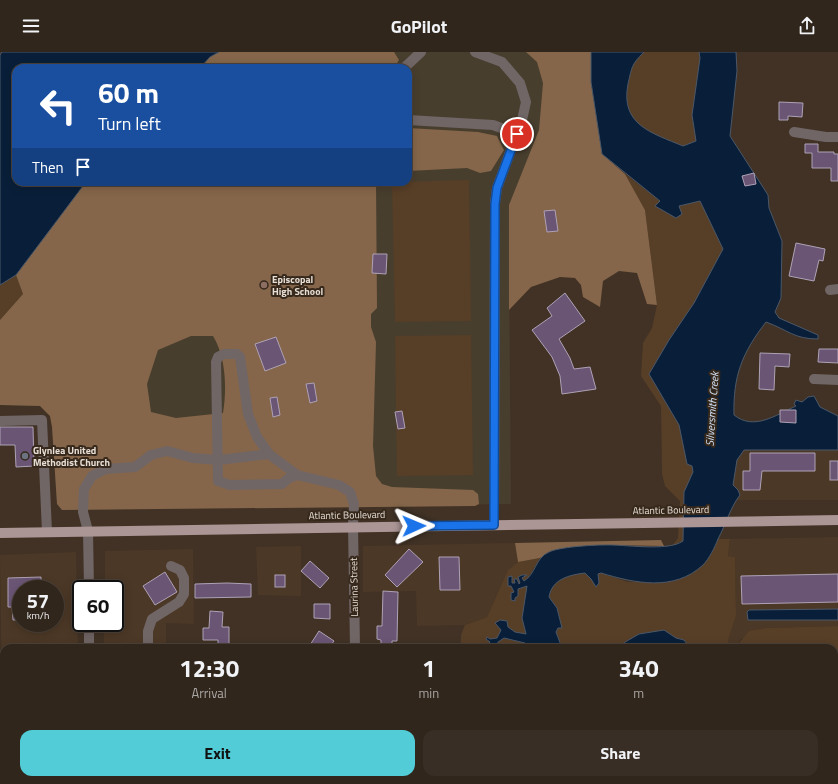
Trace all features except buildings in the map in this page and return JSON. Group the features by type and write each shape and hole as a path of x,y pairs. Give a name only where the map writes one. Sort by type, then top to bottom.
{"main road":[{"name":"Atlantic Boulevard","path":"0,533 353,526 838,520"}],"street":[{"path":"408,64 421,52"},
{"path":"476,52 502,62 520,83 526,102 522,120 497,188 495,204 494,525"},
{"path":"412,120 493,125 517,134"},
{"path":"794,132 826,138 838,137"},
{"path":"224,354 237,354 240,357 248,414 257,437 269,454 297,475 288,478 282,484 230,485 218,481 219,460 216,362 218,357 224,354"},
{"path":"814,379 838,380"},
{"path":"0,421 42,420 47,532"},
{"path":"89,580 88,531 83,512 84,489 92,476 105,470 135,467 151,456 167,451 193,458 219,460 269,454"},
{"name":"Laurina Street","path":"297,475 339,485 350,492 354,504 355,644"},
{"path":"148,644 148,631 152,619 179,602 184,594 184,578 180,570 171,566"},
{"path":"89,632 89,644"}],"shaded area":[{"name":"Episcopal High School","path":"219,52 591,52 591,82 602,154 625,174 509,260 511,504 62,510 57,504 50,416 40,406 0,405 0,320 23,294 16,275 83,186 412,186 412,64 205,64"},
{"path":"219,52 394,52 399,60 396,64 204,64 210,57"},
{"path":"526,52 591,52 591,82 602,154 625,174 645,210 657,305 647,304 637,273 619,271 603,281 600,307 583,297 581,285 575,278 560,277 531,287 509,310 509,205 539,130 543,83 537,62"},
{"path":"644,52 699,52 700,58 692,115 696,141 683,146 660,137 641,126 634,118 629,109 627,98 628,84 633,66"},
{"path":"412,128 478,132 497,136 504,150 491,171 480,173 467,168 412,171"},
{"path":"625,174 660,201 656,206 679,206 700,201 723,249 694,303 669,340 649,374 679,425 687,464 692,466 693,472 684,492 683,541 672,546 678,538 680,501 665,486 662,474 661,406 641,376 643,343 652,328 657,305 645,210"},
{"path":"469,180 471,321 395,322 392,186 412,186 412,181"},
{"path":"83,186 376,186 377,308 371,314 371,327 376,342 373,446 376,476 382,484 392,487 473,490 478,494 479,504 475,506 62,510 57,504 50,416 40,406 0,405 0,320 23,294 16,275","holes":["191,336 213,336 223,363 225,384 223,413 176,418 151,412 147,384 158,350"]},
{"path":"16,275 23,294 0,320 0,285"},
{"path":"471,335 473,475 397,476 395,336"},
{"path":"744,450 838,450 838,500 737,500 740,495 733,485 737,460"},
{"path":"838,537 838,626 767,628 741,639 738,644 728,644 736,616 735,557 728,556 730,539"},
{"path":"718,539 730,539 728,556 735,557 736,616 728,644 687,644 684,640 676,638 663,630 639,634 622,644 560,644 556,632 558,628 562,627 557,608 549,597 554,586 562,579 585,573 599,583 598,574 601,573 628,582 670,581 687,575 703,565"},
{"path":"661,540 664,546 604,545 555,550 540,558 518,562 515,543"},
{"path":"515,543 518,562 508,570 487,617 465,625 417,626 416,591 363,592 363,546"},
{"path":"301,546 301,596 258,595 256,547"},
{"path":"193,549 194,624 166,623 166,644 104,644 104,632 124,632 124,580 105,580 105,551"},
{"path":"76,552 77,580 72,580 72,632 78,632 78,644 1,644 0,555"},
{"path":"540,558 528,578 524,581 522,578 525,576 521,575 520,583 512,583 515,598 518,589 527,586 522,618 526,634 515,632 508,627 501,630 497,638 490,639 489,644 461,644 461,635 465,625 487,617 508,570 518,562"},
{"path":"838,626 838,644 738,644 749,631 767,628"},
{"path":"503,638 525,644 498,644"}],"water":[{"path":"2,52 219,52 210,57 204,64 12,64 12,186 83,186 16,275 0,285 0,55"},
{"name":"Silversmith Creek","path":"591,52 644,52 634,63 630,74 627,98 629,109 641,126 660,137 683,146 696,141 692,115 700,58 699,52 736,52 737,71 730,136 768,195 769,208 782,241 781,298 775,312 779,318 818,335 818,339 797,336 766,322 745,355 737,377 734,415 742,420 757,422 773,417 796,406 794,404 796,400 802,402 808,397 814,396 820,407 838,416 838,450 744,450 737,460 733,485 738,490 740,495 712,553 703,565 692,574 667,582 654,583 627,580 601,573 598,574 599,583 596,587 585,573 567,577 557,582 549,597 557,608 562,628 558,628 556,632 560,644 525,644 504,638 498,644 488,644 490,642 486,639 487,637 490,639 497,638 501,630 495,623 500,620 507,621 508,627 515,632 526,634 522,618 527,586 518,589 518,596 515,598 515,601 511,600 511,593 514,592 511,586 508,586 508,577 512,576 512,583 515,583 514,579 517,579 519,584 518,577 527,575 522,578 524,581 531,574 541,558 549,552 592,545 656,547 676,544 683,541 684,492 693,472 692,466 687,464 679,425 649,374 669,340 694,303 723,249 700,201 679,206 682,214 676,218 655,206 660,201 602,154 591,82"},
{"path":"838,609 838,620 748,620 747,612 749,610"},
{"path":"664,630 676,638 684,640 687,644 622,644 639,634"}],"place":[{"name":"Episcopal High School","path":"264,285"},
{"name":"Glynlea United Methodist Church","path":"25,456"}],"route":[{"path":"414,526 494,525 495,204 497,188 517,134"}]}
